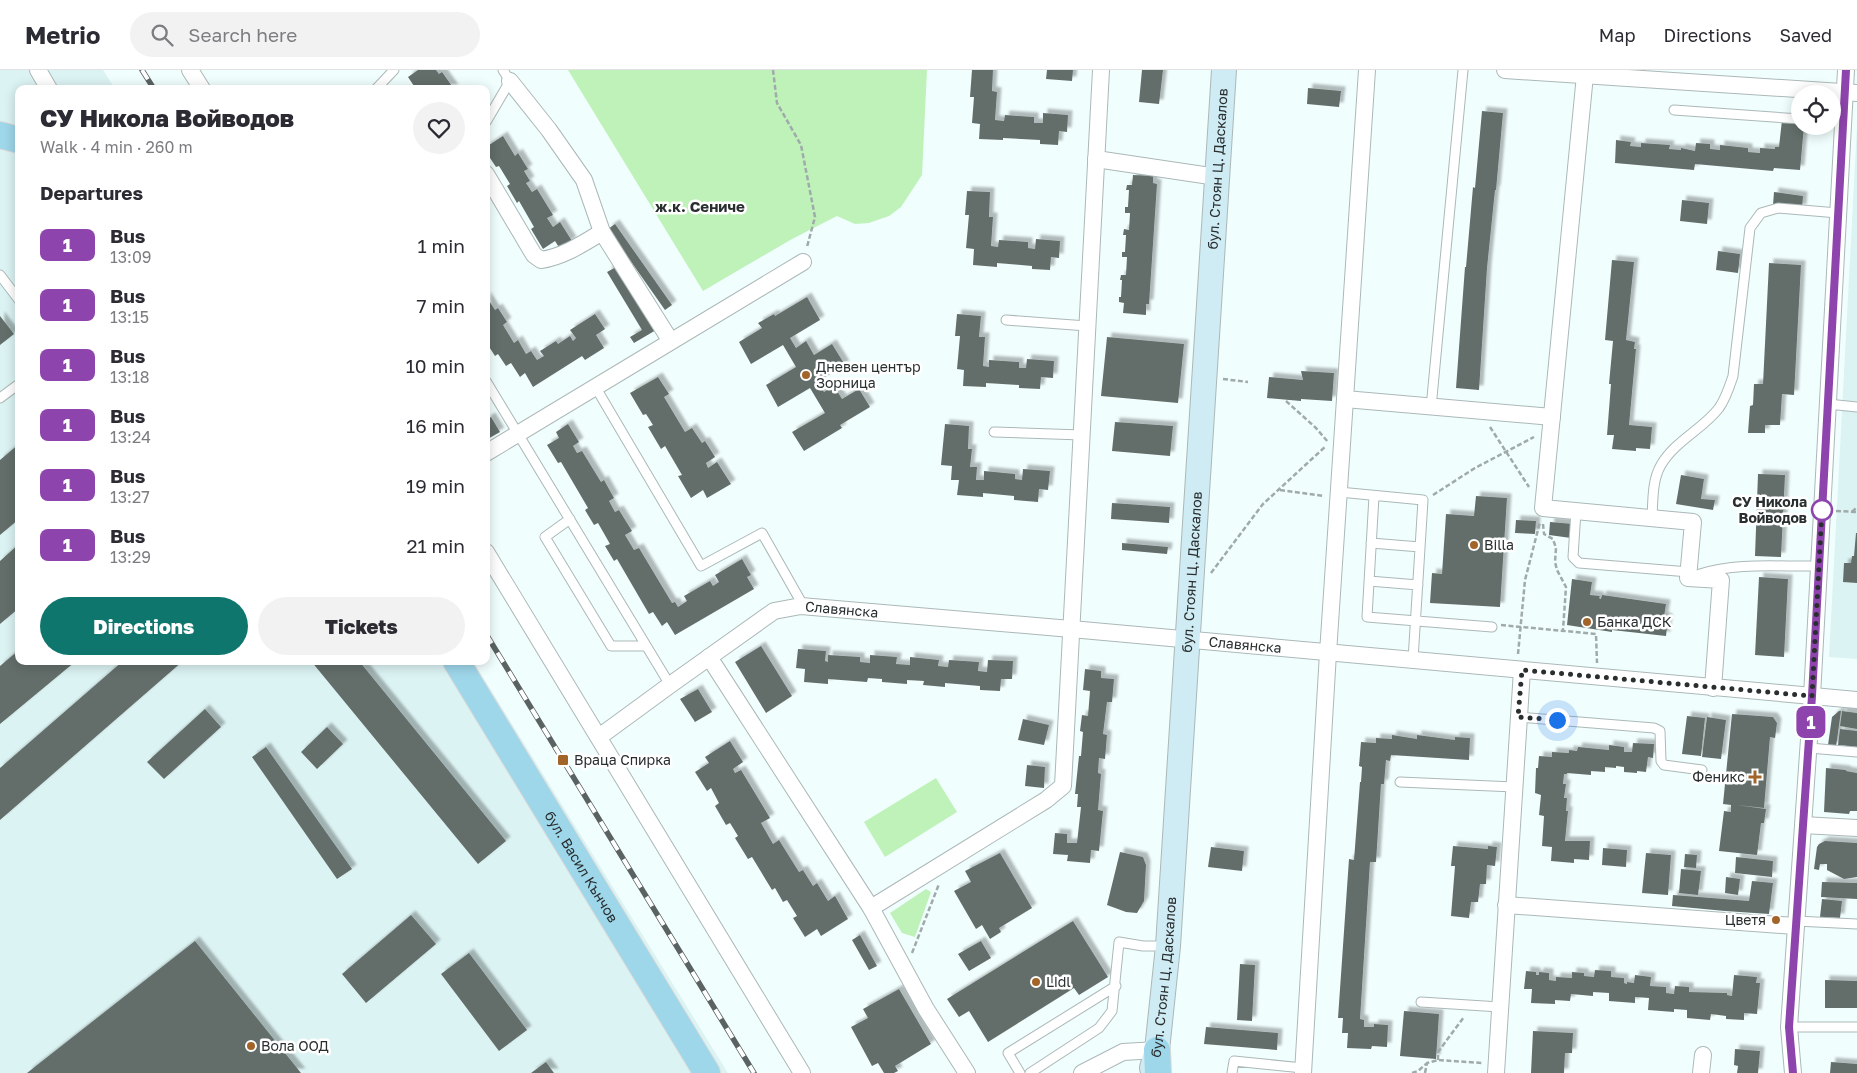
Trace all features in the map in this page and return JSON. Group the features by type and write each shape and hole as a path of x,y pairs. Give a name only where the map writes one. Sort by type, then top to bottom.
{"main road":[{"path":"0,136 15,139"},
{"name":"бул. Васил Кънчов","path":"458,665 707,1073"}],"street":[{"path":"38,70 47,85"},
{"path":"190,70 199,85"},
{"path":"872,908 1046,800 1063,786 1101,70"},
{"name":"бул. Стоян Ц. Даскалов","path":"1155,1065 1168,946 1224,70"},
{"path":"1303,1071 1366,70"},
{"path":"1506,70 1851,93"},
{"path":"1841,115 1851,93 1846,70"},
{"path":"506,75 549,130 584,180 602,232 670,340"},
{"path":"1585,75 1543,508 1693,522 1688,575 1721,580 1713,688"},
{"path":"1793,1073 1789,1027 1812,696 1838,213 1838,135"},
{"path":"1096,159 1217,176"},
{"path":"490,181 534,255 541,260 549,259 582,244 602,232"},
{"path":"490,451 596,388 670,340 803,262"},
{"path":"1345,400 1479,412 1552,423"},
{"path":"490,559 802,1073"},
{"name":"Славянска","path":"599,737 774,611 804,607 1071,628 1857,700"},
{"path":"709,657 872,908 926,1009 967,1073"},
{"path":"1496,1069 1522,670"},
{"path":"1803,825 1857,828"},
{"path":"1506,905 1796,923"},
{"path":"1082,1073 1122,1052 1155,1065"},
{"path":"1701,1073 1702,1055"}],"lane":[{"path":"380,85 394,70"},
{"path":"1430,408 1463,70"},
{"path":"490,113 506,75"},
{"path":"1674,110 1791,119"},
{"path":"1652,518 1655,481 1660,466 1673,450 1718,409 1728,394 1733,376 1750,228 1761,213 1778,208 1838,213"},
{"path":"0,275 15,295"},
{"path":"1006,320 1087,326"},
{"path":"0,398 15,387"},
{"path":"490,388 670,685"},
{"path":"596,388 701,566 762,533 804,607"},
{"path":"1828,404 1857,406"},
{"path":"994,432 1082,435"},
{"path":"1338,495 1423,500 1413,660"},
{"path":"1374,496 1367,617 1492,627"},
{"path":"1576,511 1573,557 1579,563 1688,575 1738,567 1819,566"},
{"path":"570,519 545,537 611,646 646,646"},
{"path":"1371,543 1420,547"},
{"path":"1369,581 1418,585"},
{"path":"1518,717 1654,728 1660,731 1661,762 1664,765 1702,770"},
{"path":"1809,748 1857,752"},
{"path":"1400,782 1514,787"},
{"path":"1796,923 1857,924"},
{"path":"1030,1073 1099,1028 1112,1011 1119,942 1143,946 1168,946"},
{"path":"1020,1073 1008,1053 1116,986"},
{"path":"1421,1002 1500,1006"},
{"path":"1789,1027 1857,1027"},
{"path":"1232,1073 1234,1061 1303,1071"}],"path":[{"path":"773,70 776,102 801,145 815,217 803,262"},
{"path":"1204,378 1248,382"},
{"path":"1191,586 1210,574 1263,504 1329,443 1316,428 1286,401"},
{"path":"1479,412 1543,508 1544,534 1553,539 1556,548 1555,562 1557,570 1566,588 1564,630"},
{"path":"1423,500 1552,423"},
{"path":"1279,490 1338,495"},
{"path":"1852,512 1857,507"},
{"path":"1522,670 1517,649 1525,580 1543,508"},
{"path":"1822,510 1857,512"},
{"path":"1492,627 1494,624 1596,634 1598,677"},
{"path":"906,971 947,861"},
{"path":"1438,1060 1438,1052 1472,1005"},
{"path":"1414,1073 1427,1063 1438,1060 1496,1069"},
{"path":"1425,1073 1427,1063"}],"shaded area":[{"path":"0,70 103,70 112,85 15,85 15,665 475,665 728,1073 0,1073"},
{"name":"СУ Никола Войводов","path":"1857,126 1857,659 1829,657"}],"green space":[{"path":"568,70 927,70 922,175 901,207 889,216 869,223 855,224 837,216 792,239 703,291"},
{"path":"936,778 957,812 885,857 864,822"},
{"path":"926,889 931,892 915,937 902,933 890,913"}],"building":[{"path":"418,70 436,70 439,74 442,72 451,85 413,85 408,77"},
{"path":"972,70 993,70 992,91 997,92 995,120 1004,121 1005,115 1034,117 1034,123 1043,123 1043,113 1068,115 1067,132 1059,131 1058,145 1040,144 1040,140 979,139 980,124 972,123 974,97 970,97"},
{"path":"1047,70 1073,70 1072,81 1046,79"},
{"path":"1142,70 1163,70 1159,104 1139,102"},
{"path":"1308,88 1341,91 1339,107 1307,104"},
{"path":"1482,111 1503,113 1487,268 1479,390 1456,388 1465,267"},
{"path":"1782,120 1791,121 1791,135 1803,135 1800,170 1774,168 1773,171 1695,164 1694,170 1615,163 1616,140 1631,142 1630,146 1641,147 1641,143 1670,145 1669,149 1681,150 1681,148 1695,151 1696,143 1710,144 1710,149 1720,150 1720,145 1748,148 1748,152 1760,153 1760,148 1775,149 1775,147 1779,147"},
{"path":"503,136 515,156 518,153 528,169 524,171 530,181 526,183 532,192 537,189 553,215 547,218 553,227 560,222 572,241 560,249 555,241 543,249 531,229 534,227 519,201 517,203 507,186 510,184 499,166 496,167 490,158 490,144"},
{"path":"1133,175 1153,176 1153,183 1157,184 1149,304 1146,304 1146,315 1123,313 1124,303 1119,302 1119,297 1121,297 1121,275 1126,275 1127,257 1122,257 1122,252 1125,252 1126,235 1123,235 1124,229 1129,230 1130,213 1125,213 1125,207 1128,207 1129,190 1126,190 1127,185 1132,185"},
{"path":"967,191 990,192 989,217 993,217 991,246 998,247 999,240 1028,242 1028,248 1035,249 1036,239 1060,241 1059,258 1051,257 1050,270 1032,269 1032,266 997,263 997,267 973,265 974,249 966,248 969,215 965,215"},
{"path":"1774,192 1803,196 1802,209 1773,205"},
{"path":"1682,200 1709,203 1707,224 1680,221"},
{"path":"615,224 672,305 665,310 608,229"},
{"path":"1718,251 1740,254 1738,273 1716,270"},
{"path":"1612,260 1634,262 1626,340 1635,342 1634,349 1636,349 1629,425 1652,427 1650,449 1636,448 1636,451 1612,449 1614,435 1607,435 1613,341 1605,340"},
{"path":"1769,263 1801,265 1794,395 1782,394 1780,425 1765,425 1765,433 1748,433 1750,406 1753,405 1754,384 1763,384"},
{"path":"618,266 656,330 634,343 630,337 642,330 607,272"},
{"name":"Дневен център Зорница","path":"807,297 820,320 790,338 796,348 806,341 814,355 832,344 845,365 817,382 824,392 834,386 842,399 859,389 870,407 840,425 842,428 804,451 792,432 825,413 810,388 778,407 766,385 796,367 783,345 751,364 739,342 762,328 758,323 774,314 775,316"},
{"path":"490,302 495,310 498,308 507,322 503,325 514,343 518,340 526,354 531,351 537,360 544,356 540,351 556,341 558,344 570,336 573,341 576,338 570,330 595,314 605,329 596,335 604,348 585,360 582,356 533,387 525,373 520,377 511,363 506,366 498,354 495,356 490,348"},
{"path":"957,314 981,316 979,337 985,337 983,366 989,367 989,360 1019,362 1019,368 1026,368 1027,359 1054,361 1053,378 1041,377 1040,389 1019,388 1019,385 986,383 986,387 963,386 964,370 957,369 960,336 955,336"},
{"path":"0,316 14,334 0,345"},
{"path":"1107,337 1184,344 1178,403 1101,396"},
{"path":"1301,371 1334,373 1332,401 1267,398 1269,377 1303,380"},
{"path":"658,377 669,394 664,397 685,432 692,428 702,443 705,441 715,457 706,463 708,468 717,462 731,484 707,498 703,490 691,498 678,476 682,475 665,446 661,449 648,427 653,425 646,414 643,415 630,393"},
{"path":"490,418 500,432 490,438"},
{"path":"1115,422 1173,426 1170,456 1112,451"},
{"path":"568,424 579,442 573,446 577,453 582,451 601,482 604,480 614,498 609,501 615,512 619,510 632,531 625,535 634,550 639,548 672,603 675,602 678,607 687,601 684,596 710,581 713,586 719,582 715,575 742,559 751,575 747,577 754,589 675,635 667,622 662,626 653,612 649,614 617,559 614,561 605,546 610,544 598,523 594,525 585,510 588,508 561,462 558,463 547,445 559,438 556,432"},
{"path":"945,424 969,426 968,449 972,449 970,467 977,467 976,480 984,480 984,471 1015,474 1015,479 1022,480 1023,469 1050,471 1048,490 1039,489 1038,502 1014,500 1014,496 983,493 983,497 957,495 959,480 951,480 952,466 941,465"},
{"path":"15,447 15,522 0,535 0,460"},
{"path":"1758,474 1785,475 1781,557 1755,556"},
{"path":"1681,475 1704,479 1701,499 1715,500 1713,510 1676,504"},
{"name":"Billa","path":"1476,496 1507,498 1500,607 1430,603 1432,573 1442,574 1446,514 1474,516"},
{"path":"1112,503 1170,507 1169,523 1111,519"},
{"path":"1516,520 1536,521 1535,534 1515,533"},
{"path":"1550,522 1573,524 1571,538 1549,535"},
{"path":"1856,533 1857,583 1843,582 1844,563 1851,563 1852,556 1854,556"},
{"path":"1122,543 1168,547 1167,554 1122,550"},
{"path":"15,548 15,611 0,624 0,561"},
{"path":"1759,577 1788,579 1784,657 1755,655"},
{"path":"1572,579 1592,582 1590,595 1600,596 1599,598 1601,599 1602,595 1666,604 1664,617 1668,618 1666,636 1612,630 1612,632 1567,625"},
{"path":"761,646 792,696 766,713 735,662"},
{"path":"798,649 826,651 825,661 828,662 828,655 860,657 860,662 870,663 870,655 897,657 896,664 910,665 910,657 939,660 938,666 948,667 949,660 979,662 978,671 987,672 988,660 1013,661 1012,679 1001,679 1000,691 980,690 980,686 945,683 945,687 923,685 924,681 907,680 907,684 882,682 882,679 868,678 867,682 828,679 828,684 804,682 805,669 796,668"},
{"path":"15,653 15,665 71,665 0,724 0,666"},
{"path":"118,665 178,665 0,820 0,768"},
{"path":"314,665 362,665 506,841 478,864"},
{"path":"1085,669 1101,671 1101,678 1114,679 1112,702 1107,702 1103,734 1107,735 1105,759 1099,758 1098,773 1101,774 1098,810 1103,811 1099,851 1091,850 1090,863 1067,861 1068,855 1053,854 1055,833 1067,834 1067,843 1077,843 1081,807 1077,807 1078,794 1075,794 1083,732 1080,731 1082,715 1088,716 1090,691 1083,690"},
{"path":"698,689 712,712 695,722 680,699"},
{"path":"205,709 221,727 164,779 147,762"},
{"path":"1841,711 1836,747 1828,745 1832,717"},
{"path":"1842,711 1857,713 1857,729 1840,726"},
{"path":"1732,714 1773,717 1777,723 1775,738 1770,737 1764,808 1737,805 1766,809 1764,823 1761,823 1757,855 1719,851 1724,811 1731,812 1731,805 1723,804"},
{"path":"1687,716 1705,718 1701,756 1682,754"},
{"path":"1707,717 1726,720 1721,759 1702,757"},
{"path":"1023,719 1049,725 1044,745 1018,740"},
{"path":"327,727 343,744 317,769 301,752"},
{"path":"1840,729 1857,731 1857,747 1838,745"},
{"path":"1392,735 1417,739 1417,735 1455,740 1455,737 1470,738 1469,760 1391,755 1390,761 1386,760 1384,784 1381,784 1376,862 1370,862 1360,1019 1364,1020 1364,1027 1374,1027 1374,1024 1388,1025 1387,1047 1372,1046 1371,1049 1347,1048 1348,1033 1342,1033 1343,1018 1338,1018 1349,859 1354,860 1361,782 1362,767 1359,766 1361,742 1376,743 1376,738 1392,739"},
{"path":"730,741 743,762 733,769 735,773 741,770 770,818 761,823 773,844 779,840 799,872 803,870 813,886 817,883 828,901 835,896 848,919 821,936 817,929 805,937 793,918 797,916 787,900 783,902 775,888 772,890 752,857 748,859 735,838 738,836 730,823 726,825 715,806 719,803 711,788 707,791 695,772 709,763 705,757"},
{"path":"1633,743 1654,744 1653,758 1648,757 1646,772 1624,772 1624,767 1616,766 1616,768 1605,767 1605,772 1591,771 1591,775 1564,774 1563,784 1566,784 1564,798 1567,798 1566,811 1568,811 1565,841 1590,841 1589,860 1574,859 1574,863 1551,861 1552,847 1542,846 1544,816 1539,815 1541,795 1535,793 1536,768 1538,768 1539,756 1552,757 1552,752 1569,753 1569,750 1577,751 1578,747 1609,750 1609,745 1624,747 1624,752 1632,752"},
{"path":"266,747 352,869 337,879 252,757"},
{"path":"1027,765 1045,767 1044,788 1025,786"},
{"path":"1826,768 1857,773 1857,811 1850,811 1849,814 1824,812"},
{"path":"1825,841 1857,843 1857,877 1844,879 1827,870 1827,864 1820,864 1819,870 1814,869 1817,847"},
{"path":"1453,846 1488,849 1488,846 1497,847 1495,866 1487,865 1486,884 1480,884 1478,902 1471,902 1469,918 1451,916 1455,866 1451,866"},
{"path":"1211,847 1244,851 1242,871 1208,867"},
{"path":"1603,848 1627,850 1626,867 1602,865"},
{"path":"1120,852 1143,857 1146,865 1144,901 1137,913 1126,912 1107,905"},
{"path":"1000,853 1032,908 999,928 1001,932 990,939 982,925 976,929 954,891 971,882 965,871"},
{"path":"1646,853 1671,855 1668,895 1642,893"},
{"path":"1685,854 1697,855 1696,868 1684,867"},
{"path":"1736,857 1773,861 1772,877 1735,873"},
{"path":"1681,869 1701,871 1698,895 1679,893"},
{"path":"1726,877 1740,879 1738,895 1725,893"},
{"path":"1752,881 1773,883 1769,914 1672,906 1673,895 1749,901"},
{"path":"1822,882 1857,883 1857,899 1821,897"},
{"path":"1822,899 1842,901 1840,918 1820,917"},
{"path":"411,915 436,944 366,1003 342,974"},
{"name":"Lidl","path":"1073,921 1108,977 1079,995 1074,988 988,1042 969,1011 959,1017 947,999"},
{"path":"860,935 877,966 869,970 852,940"},
{"path":"195,941 301,1073 27,1073"},
{"path":"981,941 991,958 969,971 958,954"},
{"path":"469,953 527,1030 499,1051 441,974"},
{"path":"1240,964 1255,965 1252,1021 1237,1020"},
{"path":"1595,970 1611,971 1611,977 1624,978 1624,983 1627,984 1627,982 1634,983 1635,975 1651,977 1650,986 1666,987 1666,993 1674,994 1675,986 1689,987 1689,992 1727,993 1727,995 1732,996 1734,975 1757,977 1756,983 1760,983 1757,1014 1744,1013 1744,1020 1726,1019 1726,1016 1711,1014 1710,1020 1687,1018 1687,1010 1674,1009 1674,1012 1648,1010 1649,998 1635,997 1635,1003 1609,1001 1609,993 1593,992 1593,996 1571,994 1570,1001 1555,1000 1555,1004 1531,1003 1532,989 1524,989 1526,971 1536,972 1536,975 1539,975 1539,972 1549,973 1549,980 1556,981 1556,977 1572,978 1572,972 1584,973 1584,976 1594,977"},
{"path":"1825,980 1857,981 1857,1008 1825,1008"},
{"path":"899,989 931,1044 895,1066 898,1071 884,1073 878,1063 872,1066 851,1027 868,1018 863,1009"},
{"path":"1404,1011 1439,1014 1436,1059 1400,1056"},
{"path":"1206,1027 1278,1033 1277,1050 1204,1044"},
{"path":"1533,1031 1573,1033 1572,1053 1565,1053 1564,1073 1531,1073"},
{"path":"1735,1049 1760,1051 1758,1073 1737,1073 1738,1066 1734,1065"},
{"path":"546,1062 554,1073 531,1073"},
{"path":"1831,1062 1857,1064 1857,1073 1830,1073"}],"railway":[{"path":"142,70 151,85"},
{"path":"490,641 754,1073"}],"bus line":[{"name":"1","path":"1793,1073 1789,1027 1812,696 1846,70"}],"place":[{"name":"Дневен център Зорница","path":"806,375"},
{"name":"СУ Никола Войводов","path":"1822,510"},
{"name":"Billa","path":"1474,545"},
{"name":"Банка ДСК","path":"1587,622"},
{"name":"Враца Спирка","path":"563,760"},
{"name":"Феникс","path":"1755,777"},
{"name":"Цветя","path":"1776,920"},
{"name":"Lidl","path":"1036,982"},
{"name":"Вола ООД","path":"251,1046"}],"district":[{"name":"ж.к. Сениче","path":"700,207"}],"route":[{"path":"1557,720 1518,717 1522,670 1812,696 1822,510"}]}
